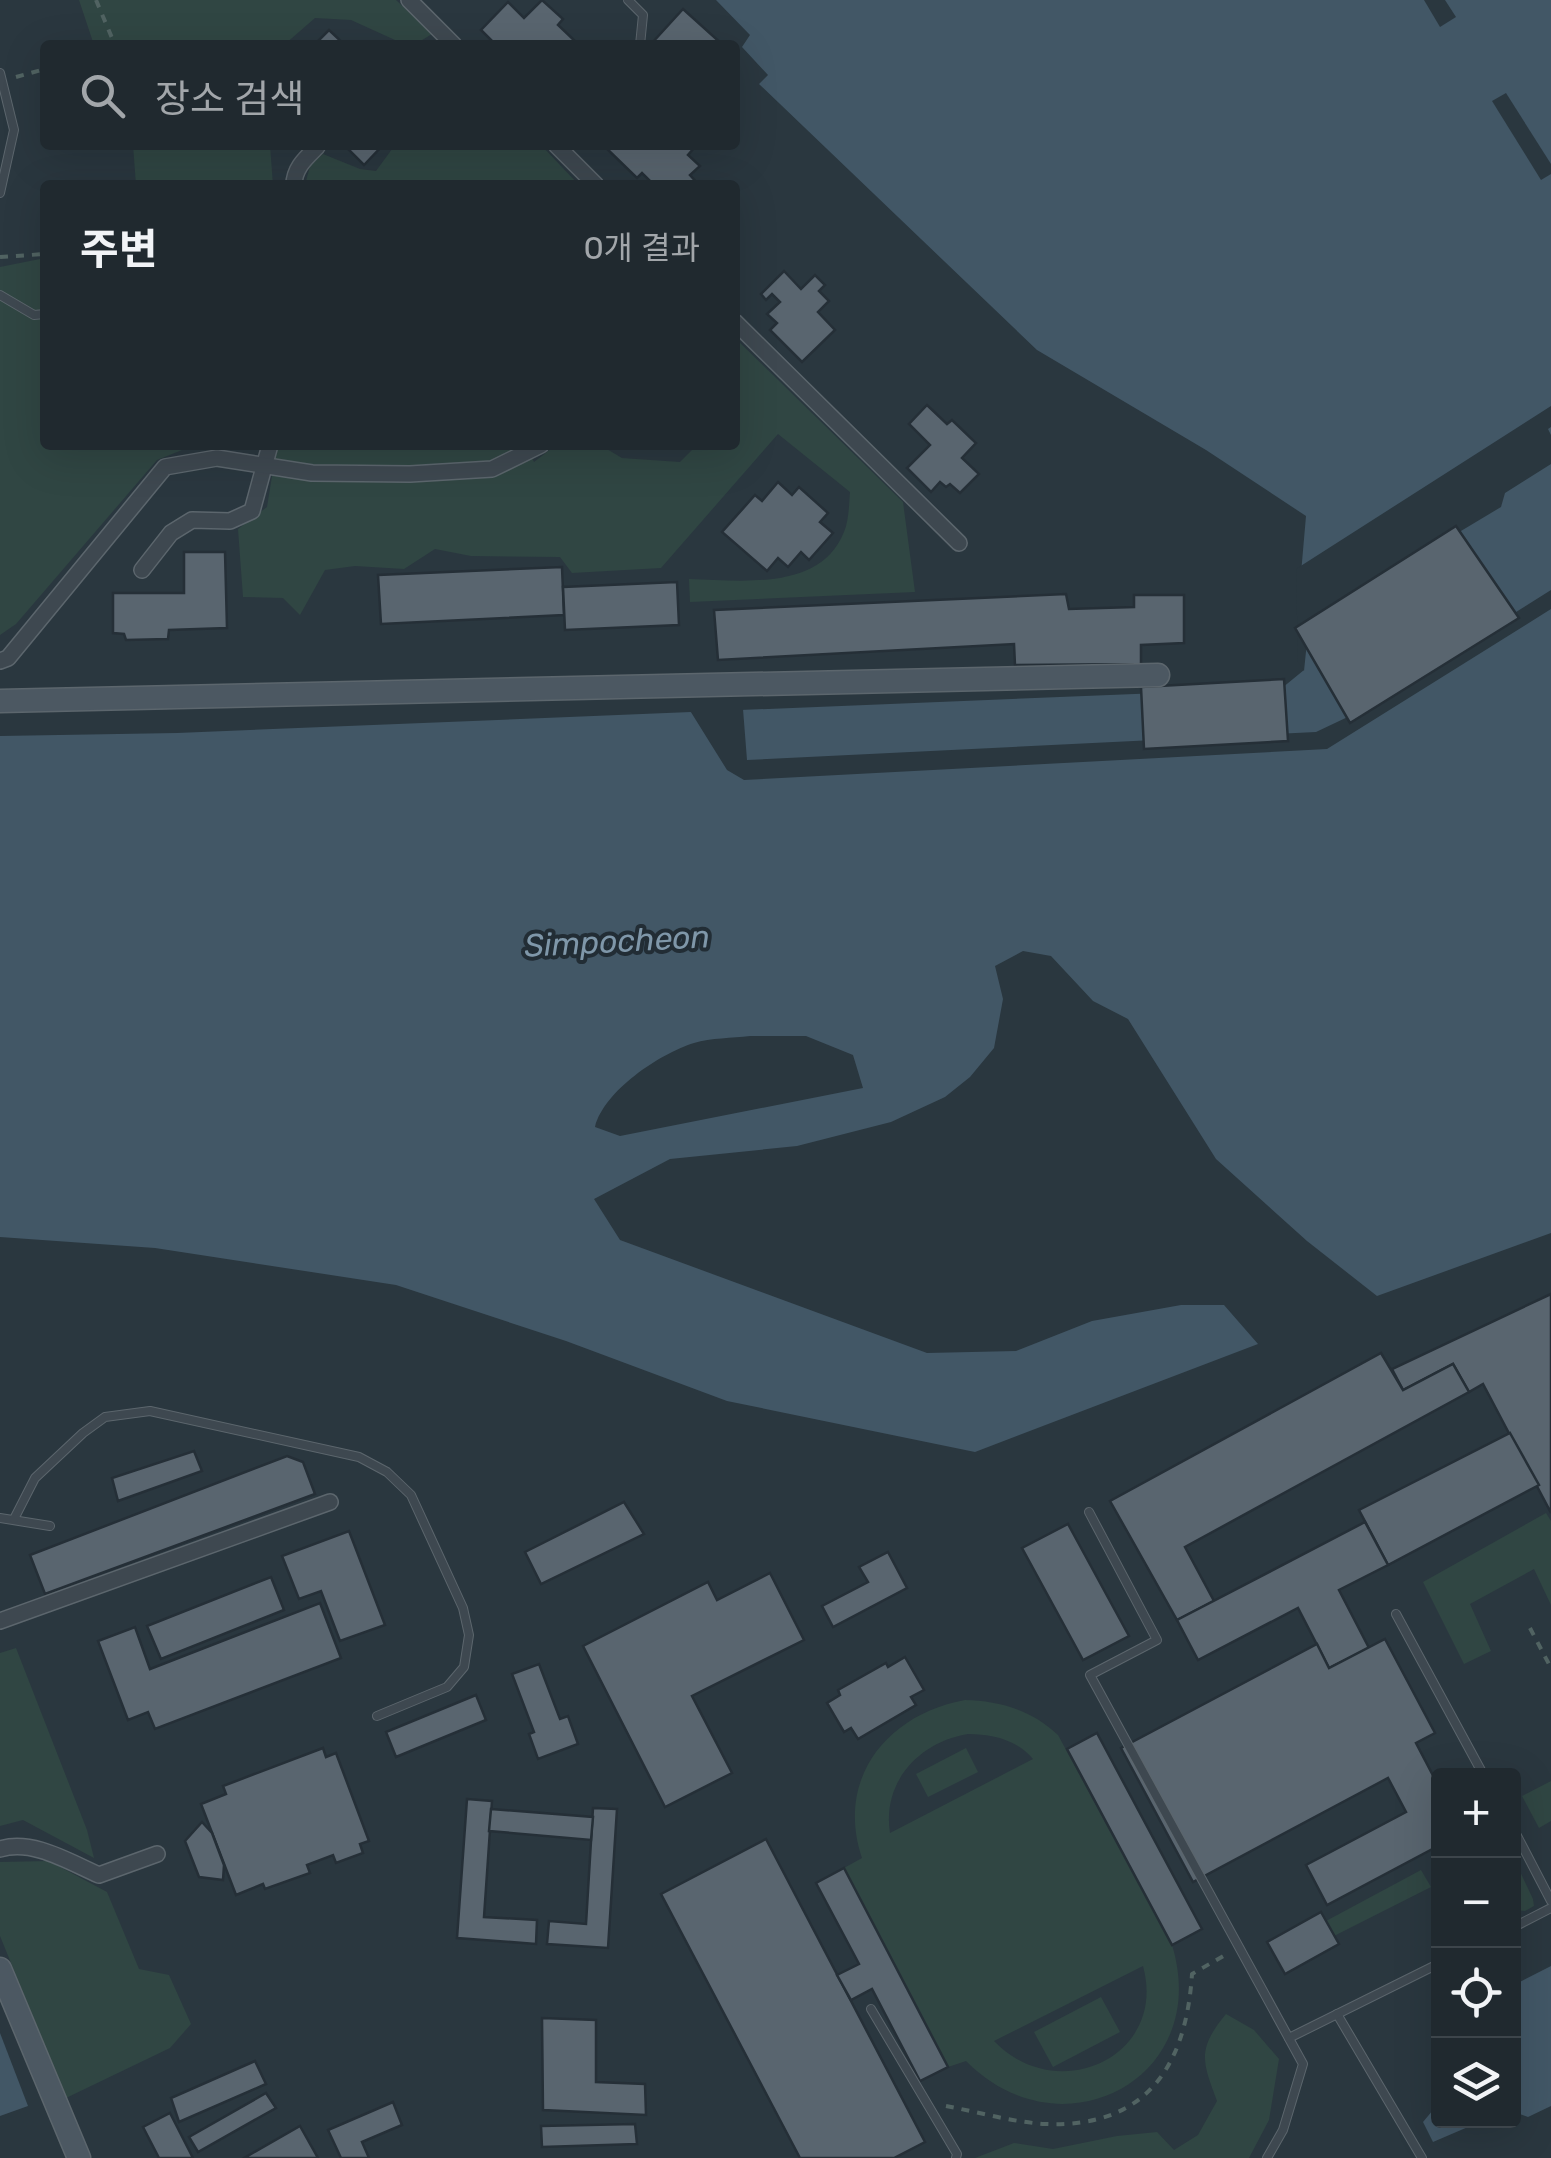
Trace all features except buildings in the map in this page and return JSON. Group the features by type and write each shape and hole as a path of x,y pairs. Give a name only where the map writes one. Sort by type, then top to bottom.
{"street":[{"path":"409,0 449,40"},
{"path":"294,180 304,159 314,150"},
{"path":"566,150 592,180"},
{"path":"740,327 960,543"},
{"path":"142,570 171,533 192,520 230,521 252,512 269,450"},
{"path":"0,661 8,658 165,467 217,458 312,473 410,474 492,469 530,450"},
{"path":"0,701 1158,675"},
{"path":"0,1621 330,1502"},
{"path":"0,1849 33,1849 98,1875 157,1854"},
{"path":"0,1969 79,2158"}],"lane":[{"path":"424,0 435,26"},
{"path":"628,0 643,14 640,40"},
{"path":"0,193 14,130 1,77"},
{"path":"0,295 34,315 40,314"},
{"path":"14,1519 35,1478 106,1417 125,1412 150,1411 360,1457 387,1472 410,1495 463,1608 470,1634 464,1667 447,1687 377,1716"},
{"path":"1090,1512 1157,1640 1090,1674 1303,2064 1283,2130 1267,2158"},
{"path":"0,1518 50,1526"},
{"path":"1396,1614 1480,1768"},
{"path":"1521,1848 1551,1905 1521,1923"},
{"path":"1289,2038 1431,1967"},
{"path":"871,2009 956,2158"},
{"path":"1337,2014 1422,2158"}],"path":[{"path":"96,0 112,40"},
{"path":"1,77 40,70"},
{"path":"0,257 40,254"},
{"path":"1530,1628 1551,1668"},
{"path":"926,2102 1042,2124 1075,2124 1106,2118 1154,2089 1172,2064 1183,2035 1192,1974 1239,1947"}],"green space":[{"path":"79,0 396,0 432,34 422,40 395,40 351,20 315,18 290,40 92,40"},
{"path":"133,150 270,150 273,180 136,180"},
{"path":"391,150 546,150 574,180 306,180 310,166 323,154 376,171"},
{"path":"40,259 40,450 182,450 157,460 16,624 0,635 0,267"},
{"path":"740,343 903,502 915,592 690,602 689,579 755,580 798,574 833,551 844,532 850,492 778,434 661,568 572,573 560,557 471,556 435,549 404,569 355,566 325,570 300,615 283,598 243,597 238,529 267,507 276,450 528,450 534,462 550,450 608,450 622,458 680,462 692,450 740,450"},
{"path":"1546,1513 1551,1521 1551,1605 1534,1569 1470,1604 1491,1651 1464,1664 1423,1582"},
{"path":"16,1648 87,1830 94,1858 23,1820 0,1826 0,1653"},
{"path":"965,1700 991,1702 1026,1713 1058,1735 1172,1945 1179,1992 1171,2033 1150,2066 1120,2089 1084,2102 1044,2102 1004,2089 966,2061 948,2067 844,1868 862,1858 856,1802 862,1777 874,1754 891,1735 937,1708","holes":["968,1734 1004,1739 1033,1759 890,1833 892,1797 908,1767 934,1746","1143,1966 1146,1998 1139,2025 1123,2047 1102,2062 1075,2070 1047,2070 1020,2060 994,2041"]},
{"path":"966,1748 978,1772 928,1797 916,1774"},
{"path":"1551,1781 1551,1821 1539,1828 1522,1796"},
{"path":"49,1861 107,1892 139,1969 169,1975 191,2024 170,2048 66,2098 0,1936 0,1862"},
{"path":"1421,1870 1431,1887 1334,1936 1326,1921"},
{"path":"1521,1874 1534,1906 1521,1911"},
{"path":"1101,1997 1120,2032 1053,2067 1034,2032"},
{"path":"1226,2014 1254,2030 1279,2059 1269,2120 1249,2158 975,2158 1014,2143 1053,2149 1157,2132 1174,2150 1198,2135 1217,2101 1206,2065 1206,2046"}],"water":[{"name":"Simpocheon","path":"716,0 1551,0 1551,1233 1377,1296 1307,1241 1216,1159 1128,1019 1093,1001 1051,956 1023,951 995,966 1003,999 994,1048 970,1077 945,1097 891,1122 797,1146 670,1159 594,1199 620,1240 927,1353 1016,1351 1092,1321 1181,1305 1224,1305 1258,1344 975,1452 727,1401 566,1341 396,1285 155,1248 0,1237 0,736 177,733 1282,688 1304,670 1300,585 1306,516 1206,450 1037,350 759,84 768,75 742,47 750,35","holes":["806,1036 853,1055 863,1088 620,1136 595,1127 609,1100 621,1088 680,1048 722,1038"]},
{"path":"1551,1966 1551,2106 1528,2117 1521,2114 1521,1981"},
{"path":"0,2033 28,2106 0,2116"},
{"path":"1431,2112 1431,2128 1466,2128 1433,2142 1423,2122"}],"pier":[{"path":"1424,0 1445,0 1456,17 1440,27"},
{"path":"1506,93 1551,164 1551,174 1541,180 1492,101"},
{"path":"1551,406 1551,464 1505,493 1501,507 1309,622 1304,671 1298,662 1296,569"},
{"path":"1551,590 1551,609 1327,749 744,780 727,770 689,709 743,709 747,760 1316,732 1354,714"}]}
